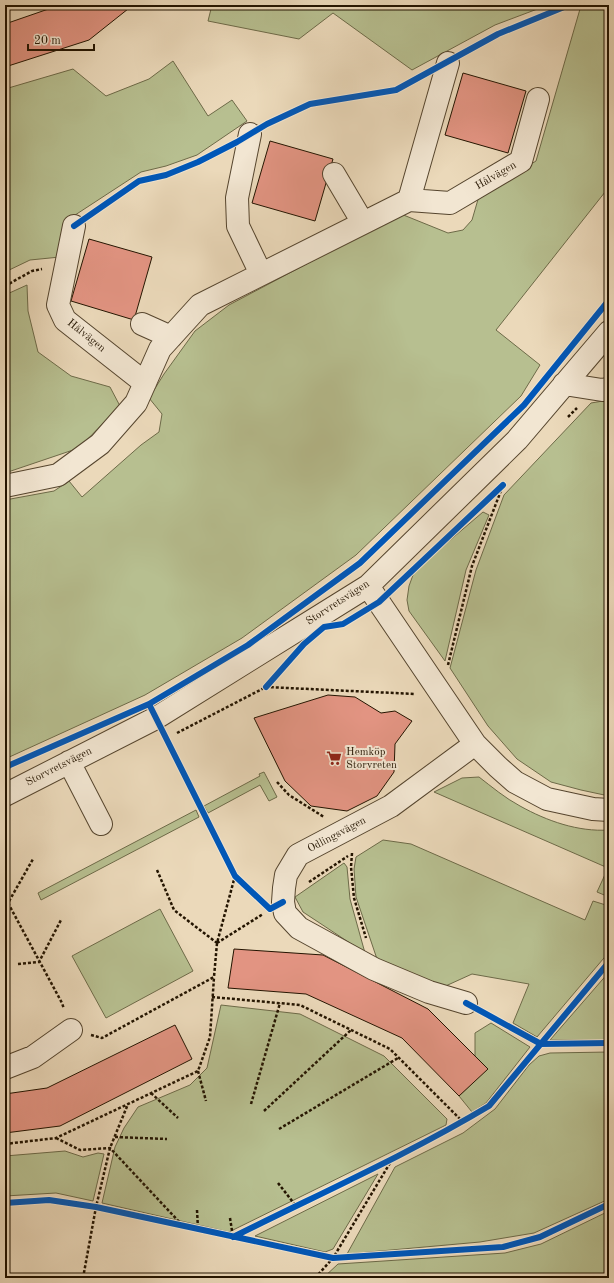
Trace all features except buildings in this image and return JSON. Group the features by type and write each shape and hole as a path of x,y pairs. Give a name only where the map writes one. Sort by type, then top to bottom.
{"street":[{"path":"5,486 58,475 100,444 136,403 160,349 200,305 410,200 448,62"},
{"name":"Hålvägen","path":"410,200 450,203 521,161 538,99"},
{"path":"250,134 236,198 238,226 261,274"},
{"path":"334,174 363,223"},
{"name":"Hålvägen","path":"74,226 58,305 64,320 145,383"},
{"path":"142,324 172,337"},
{"name":"Storvretsvägen","path":"5,795 156,718 368,586 517,440 609,332"},
{"path":"564,384 602,390 609,389"},
{"path":"368,586 474,744 515,782 547,799 594,809 609,810"},
{"name":"Odlingsvägen","path":"466,1003 429,992 374,968 299,928 276,906 286,875 298,855 391,806 474,744"},
{"path":"69,762 101,824"},
{"path":"5,1068 33,1057 71,1030"}],"path":[{"path":"5,286 32,271 66,264"},
{"path":"492,496 503,485"},
{"path":"266,687 271,682"},
{"path":"277,782 289,795 345,830"},
{"path":"217,943 276,906 352,853 351,867 354,898 374,968"},
{"path":"33,859 6,903 62,1003 71,1030 102,1038 214,977"},
{"path":"157,870 174,910 217,943"},
{"path":"232,870 240,881"},
{"path":"206,1101 198,1071 210,1036 217,943 235,876"},
{"path":"40,962 62,920"},
{"path":"18,964 40,962"},
{"path":"212,997 300,1005 390,1049 463,1122"},
{"path":"251,1104 280,1003"},
{"path":"264,1111 351,1030"},
{"path":"279,1129 398,1058"},
{"path":"5,1144 56,1138 198,1071"},
{"path":"151,1093 178,1118"},
{"path":"83,1278 96,1207 110,1148 129,1103"},
{"path":"456,1125 470,1118"},
{"path":"115,1137 167,1139"},
{"path":"56,1138 80,1150 110,1148"},
{"path":"110,1148 183,1226"},
{"path":"379,1165 400,1154"},
{"path":"315,1278 333,1258 393,1158"},
{"path":"278,1183 296,1206"},
{"path":"288,1209 302,1202"},
{"path":"89,1206 104,1209"},
{"path":"197,1210 198,1229"},
{"path":"230,1218 233,1237"},
{"path":"169,1223 205,1231"},
{"path":"226,1235 233,1237 240,1236"},
{"path":"325,1257 341,1258"}],"green space":[{"path":"212,5 548,5 495,25 412,70 333,13 299,39 208,21"},
{"path":"590,5 609,5 609,187 496,330 540,365 521,396 356,555 242,638 145,695 5,759 5,500 54,491 69,481 82,497 141,445 159,432 162,414 149,398 164,374 195,331 229,305 401,214 448,233 463,230 472,220 479,196 536,161 580,9"},
{"path":"173,61 208,116 232,100 247,121 197,155 166,166 141,172 69,219 60,257 30,260 5,272 5,89 73,69 106,96 149,79"},
{"path":"27,285 28,311 38,352 71,376 110,387 120,406 79,448 5,473 5,295"},
{"path":"609,400 609,796 551,782 517,759 488,726 450,668 476,570 504,495 591,403"},
{"path":"483,512 489,515 466,570 445,661 409,611 407,600 409,586 413,575 422,564"},
{"path":"264,772 277,797 269,801 260,785 208,813 204,806 260,776 259,774"},
{"path":"479,777 509,800 552,821 586,829 609,830 609,897 597,892 608,868 434,792 462,778"},
{"path":"196,810 199,817 41,900 38,893"},
{"path":"383,840 411,844 585,920 593,901 609,906 609,952 537,1037 513,1023 529,984 472,974 439,989 377,959 356,897 354,869 356,857"},
{"path":"344,863 347,867 350,899 365,953 303,912 295,897"},
{"path":"160,909 193,971 106,1018 72,956"},
{"path":"609,972 609,1040 550,1040"},
{"path":"221,1005 300,1014 384,1056 447,1119 446,1125 229,1232 102,1203 115,1147 124,1128 138,1107 190,1085 207,1068"},
{"path":"491,1023 530,1047 486,1103 472,1112 459,1096 487,1069 475,1057 475,1033"},
{"path":"609,1052 609,1199 534,1233 480,1242 347,1254 395,1167 463,1133 495,1109 529,1065 539,1056 550,1053"},
{"path":"65,1151 83,1157 98,1153 104,1154 93,1201 56,1193 5,1196 5,1156"},
{"path":"378,1174 333,1249 325,1252 255,1236"},
{"path":"609,1211 609,1278 323,1278 338,1264 505,1253 541,1244"}],"cycle path":[{"path":"74,226 139,181 166,175 198,162 237,142 267,124 310,104 396,90 498,34 569,5"},
{"path":"5,769 10,765 149,704 248,645 360,563 524,405 609,300"},
{"path":"266,687 304,644 324,627 343,624 379,602 503,485"},
{"path":"149,704 235,876 270,909 283,902"},
{"path":"233,1237 395,1158 489,1106 609,962"},
{"path":"466,1003 541,1044 609,1043"},
{"path":"5,1203 49,1200 96,1207 333,1258 503,1247 540,1237 609,1204"}],"place":[{"name":"Hemköp Storvreten","path":"334,758"}]}
